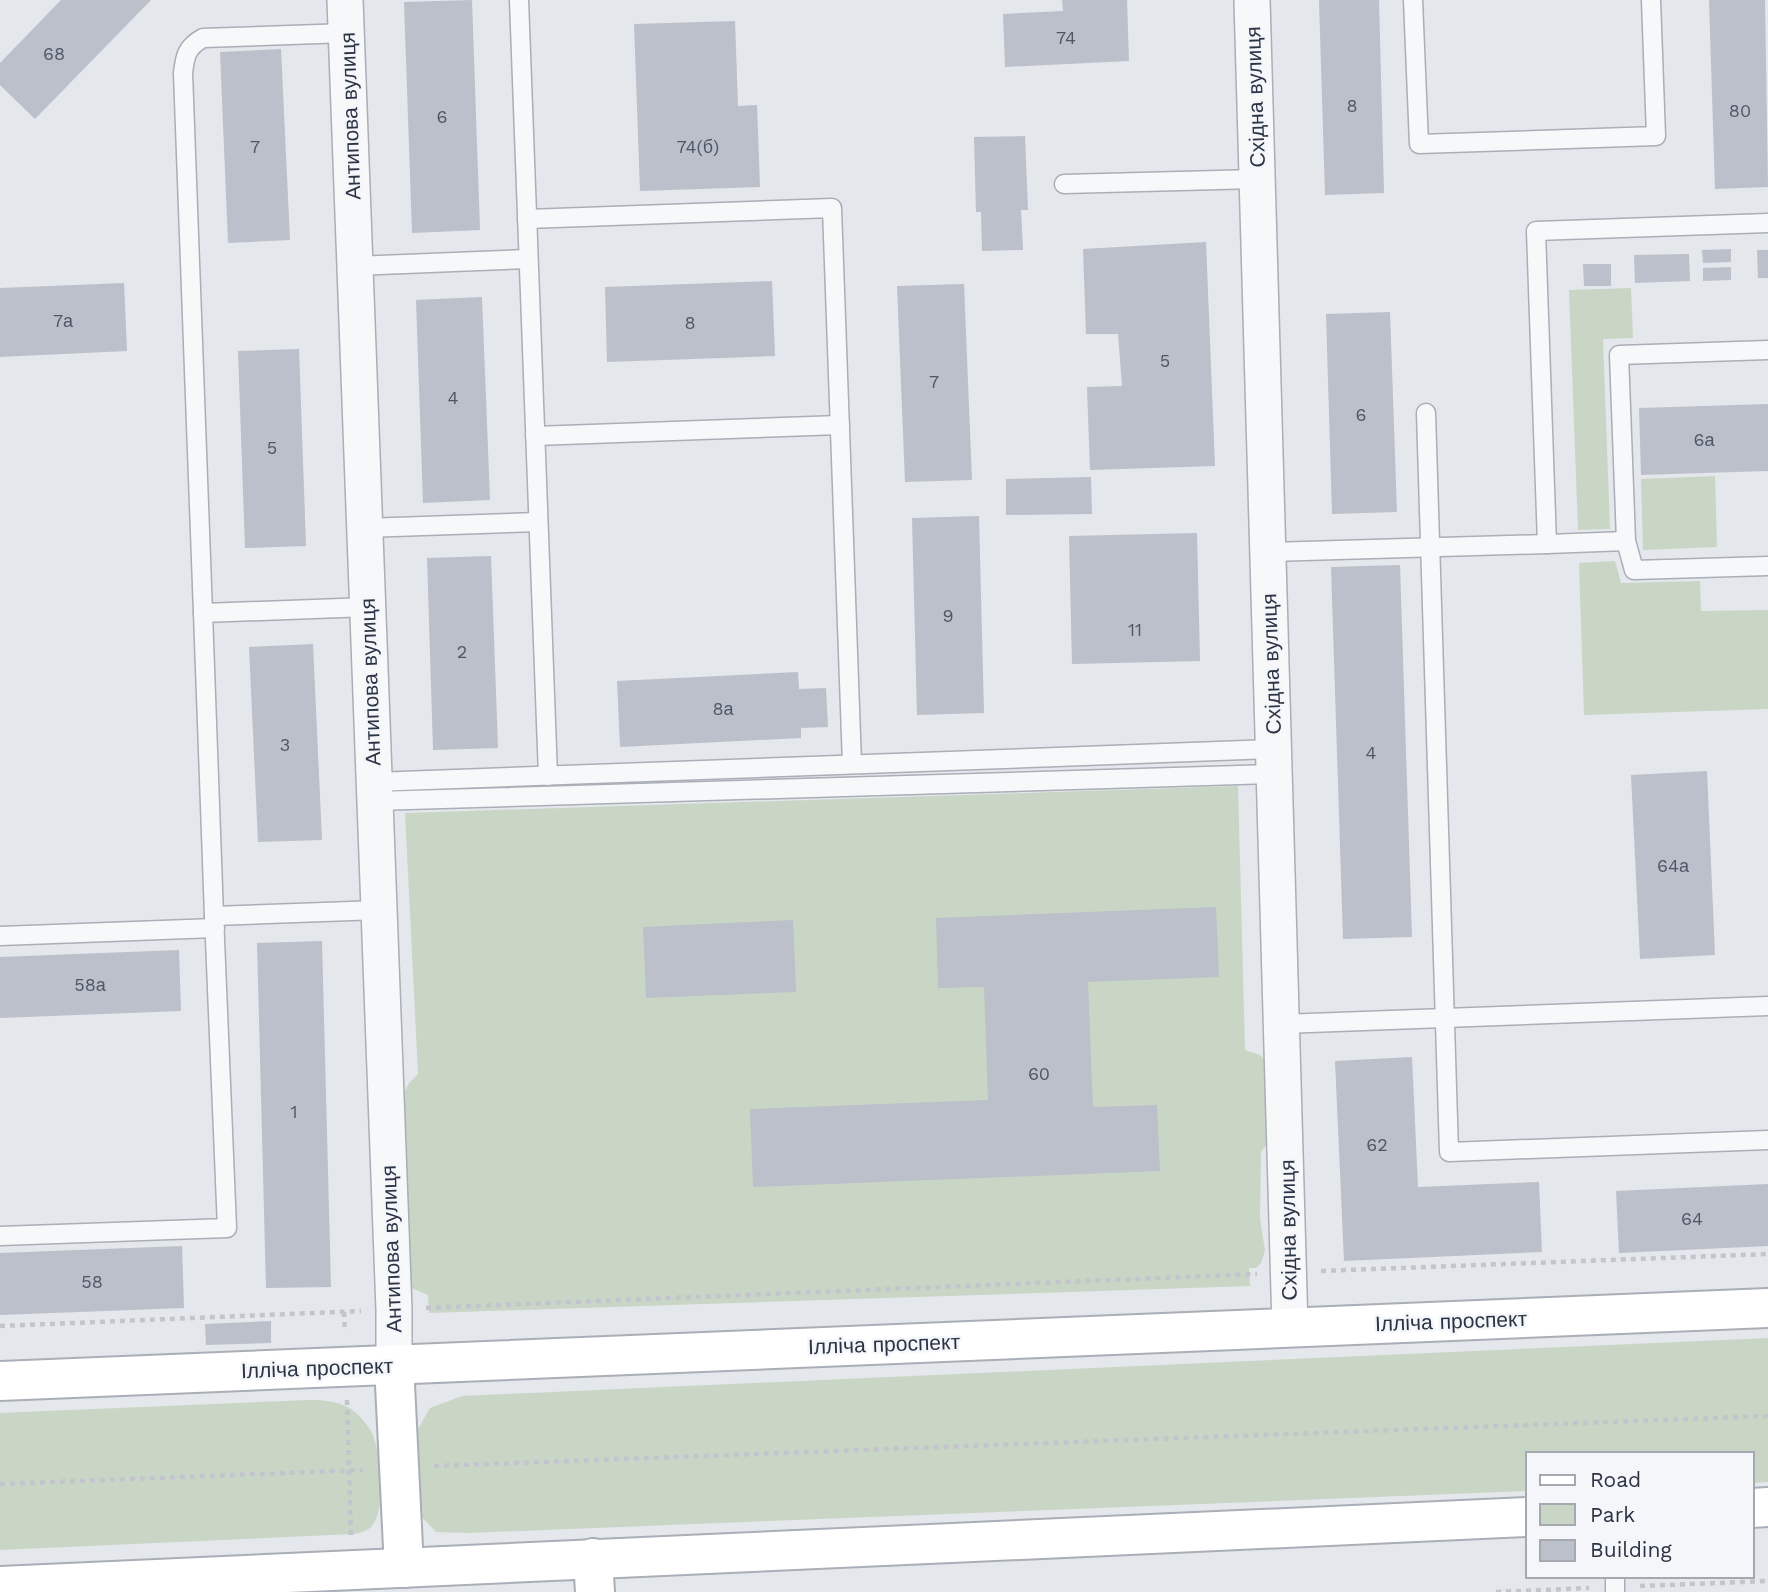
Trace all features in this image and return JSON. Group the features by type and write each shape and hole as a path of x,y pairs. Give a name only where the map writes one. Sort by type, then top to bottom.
{"main road":[{"name":"Ілліча проспект","path":"0,1381 1768,1308"},
{"path":"394,1364 404,1568"},
{"path":"0,1586 404,1568 594,1575 1526,1517"}],"street":[{"name":"Східна вулиця","path":"1252,0 1290,1327"},
{"name":"Антипова вулиця","path":"346,16 394,1364"}],"lane":[{"path":"519,0 548,776"},
{"path":"1413,0 1419,144 1656,136 1651,0"},
{"path":"0,1236 227,1228 184,57 190,45 203,38 346,16"},
{"path":"1064,184 1257,179"},
{"path":"527,219 832,208 852,764"},
{"path":"1546,544 1536,231 1768,223"},
{"path":"355,266 528,260"},
{"path":"1768,350 1619,355 1626,541 1634,570 1768,566"},
{"path":"1426,413 1449,1152 1768,1140"},
{"path":"535,436 840,425"},
{"path":"365,528 538,522"},
{"path":"1268,552 1626,541"},
{"path":"203,613 368,607"},
{"path":"374,792 548,776 852,764 1274,762"},
{"path":"374,792 1274,762"},
{"path":"0,936 379,910"},
{"path":"1282,1024 1768,1006"}],"path":[{"path":"0,1326 1768,1254"},
{"path":"344,1312 351,1571"},
{"path":"0,1484 1768,1416"}],"green space":[{"path":"1631,288 1633,338 1603,339 1610,529 1578,530 1569,290"},
{"path":"1715,476 1717,547 1643,550 1641,479"},
{"path":"1615,561 1621,583 1700,581 1701,611 1768,610 1768,709 1584,715 1579,563"},
{"path":"1238,786 1245,1050 1260,1055 1272,1069 1272,1138 1261,1152 1260,1218 1265,1251 1261,1263 1256,1268 1249,1268 1250,1286 429,1313 428,1295 409,1287 403,1095 418,1074 405,813"},
{"path":"1768,1338 1768,1482 1754,1483 1754,1452 1526,1452 1526,1491 468,1533 436,1532 418,1513 415,1457 418,1429 430,1408 462,1396"},
{"path":"308,1400 333,1402 350,1408 360,1416 372,1433 378,1454 381,1482 379,1510 367,1530 354,1534 0,1550 0,1413"}],"building":[{"path":"61,0 151,0 35,119 0,85 0,63"},
{"path":"472,0 480,230 412,233 404,2"},
{"path":"1062,0 1127,0 1129,61 1005,67 1003,14 1063,11"},
{"path":"1319,0 1379,0 1384,193 1325,195"},
{"path":"1709,0 1765,0 1768,187 1715,189"},
{"path":"735,21 738,106 757,105 760,187 640,191 634,24"},
{"path":"281,49 290,240 228,243 220,52"},
{"path":"1025,136 1028,210 1021,210 1023,250 982,251 981,212 976,212 974,137"},
{"path":"1206,242 1215,466 1090,470 1087,387 1122,386 1118,334 1086,334 1083,249"},
{"path":"1731,249 1731,262 1703,263 1702,250"},
{"path":"1757,250 1768,250 1768,278 1758,278"},
{"path":"1689,254 1690,281 1635,283 1634,255"},
{"path":"1583,264 1611,264 1611,286 1584,286"},
{"path":"1731,267 1731,280 1703,281 1703,268"},
{"path":"772,281 775,356 607,362 605,287"},
{"path":"124,283 127,351 0,357 0,288"},
{"path":"964,284 972,480 905,482 897,286"},
{"path":"482,297 490,500 423,503 416,300"},
{"path":"1390,312 1397,512 1332,514 1326,314"},
{"path":"299,349 306,546 245,548 238,351"},
{"path":"1768,404 1768,471 1641,475 1639,408"},
{"path":"1091,477 1092,514 1006,515 1006,479"},
{"path":"979,516 984,713 917,715 912,518"},
{"path":"1197,533 1200,661 1072,664 1069,536"},
{"path":"491,556 498,748 433,750 427,558"},
{"path":"1400,565 1412,937 1343,939 1331,567"},
{"path":"313,644 322,840 258,842 249,647"},
{"path":"798,672 799,689 826,688 828,727 801,728 801,738 620,747 617,681"},
{"path":"1707,771 1715,955 1640,959 1631,775"},
{"path":"1216,907 1219,977 1088,982 1093,1107 1157,1105 1160,1171 753,1187 750,1109 988,1100 984,987 938,988 936,918"},
{"path":"793,920 796,992 646,998 643,927"},
{"path":"322,941 331,1287 266,1288 257,943"},
{"path":"179,950 181,1011 0,1018 0,957"},
{"path":"1412,1057 1418,1187 1539,1182 1542,1252 1344,1261 1335,1061"},
{"path":"1768,1184 1768,1246 1619,1253 1616,1191"},
{"path":"182,1246 184,1308 0,1315 0,1253"},
{"path":"271,1321 271,1343 206,1345 205,1324"}]}
